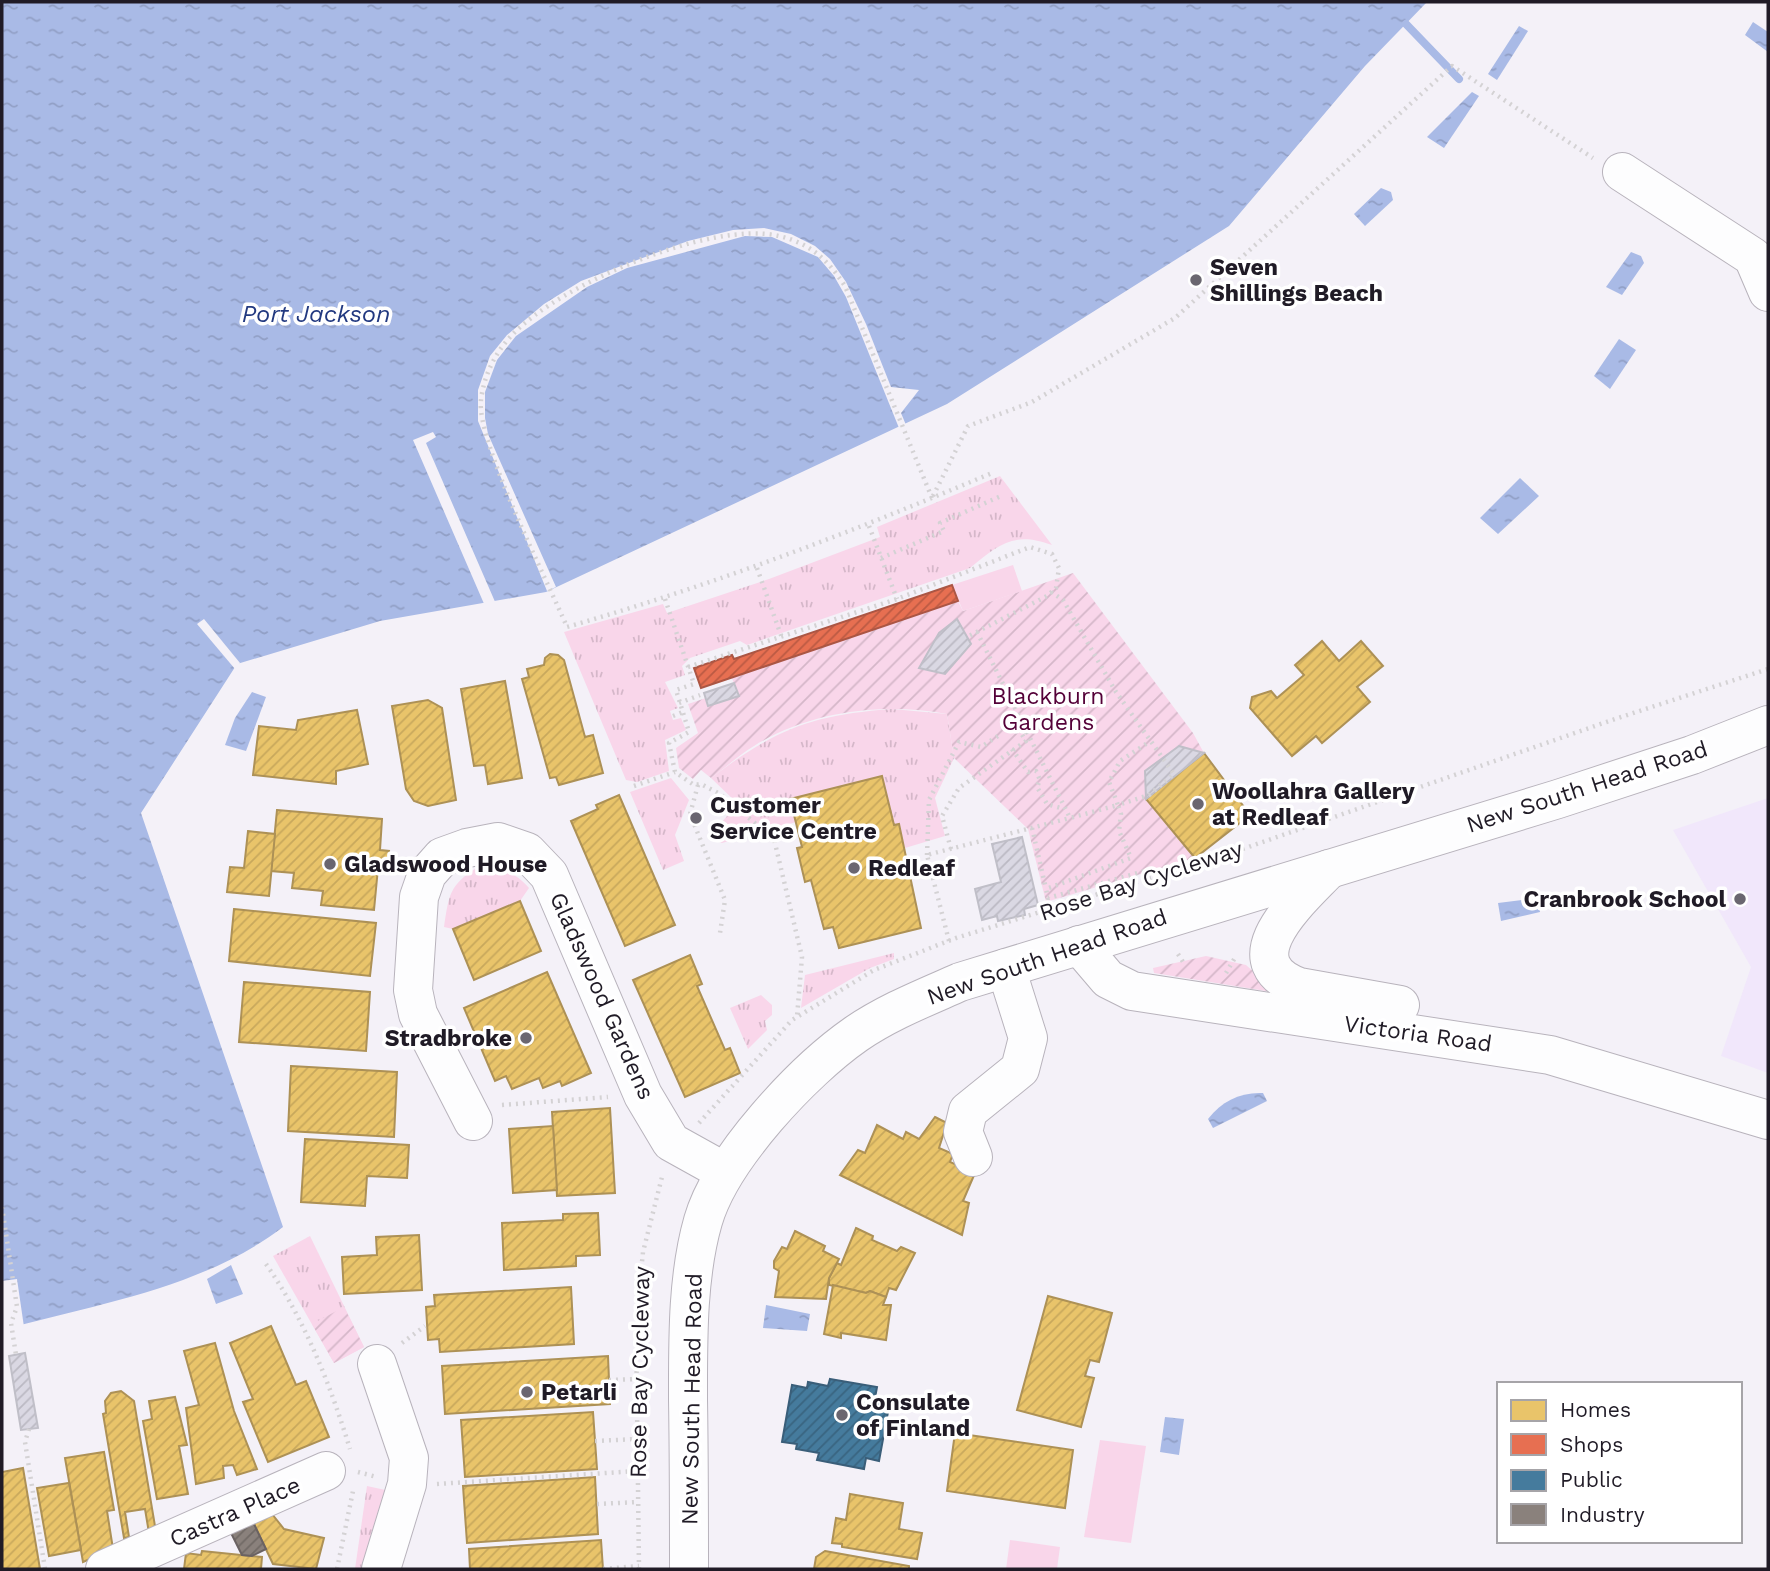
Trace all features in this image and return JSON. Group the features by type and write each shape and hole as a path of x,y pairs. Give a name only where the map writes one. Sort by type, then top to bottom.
{"street":[{"path":"1606,164 1753,257 1768,292"},
{"name":"New South Head Road","path":"690,1569 688,1370 692,1285 703,1221 725,1172 768,1118 817,1065 855,1035 901,1008 1006,968 1669,763 1768,725"},
{"name":"Gladswood Gardens","path":"473,1121 418,1014 414,990 419,897 426,874 442,857 467,848 498,842 527,852 549,875 643,1095 671,1142 725,1172"},
{"path":"1329,869 1272,934 1270,954 1274,968 1291,985 1540,1031 1700,1098"},
{"name":"Victoria Road","path":"1079,944 1108,979 1132,992 1511,1047 1550,1055 1768,1120"},
{"path":"973,1157 963,1132 968,1111 1020,1069 1028,1038 1006,968"},
{"path":"381,1569 407,1484 409,1458 387,1356"},
{"name":"Castra Place","path":"105,1569 341,1471"}],"path":[{"path":"932,498 968,426 1032,402 1175,318 1452,66 1606,164"},
{"path":"932,498 855,310 830,264 797,241 749,233 635,261 569,293 514,333 495,356 485,380 480,402 481,423 567,627 665,599 757,568 869,526 992,473"},
{"path":"881,558 944,531 940,523 1002,496"},
{"path":"869,526 897,599"},
{"path":"688,667 897,599 1030,547 1052,554 1059,568 1056,588 967,637"},
{"path":"757,568 782,638"},
{"path":"927,855 1118,805 1149,794 1174,774 1116,692 1063,600 1051,592"},
{"path":"665,599 694,684 676,690 690,732 669,743 675,772 694,785 720,794 774,839 802,957 797,1017"},
{"path":"977,632 1070,818"},
{"name":"Rose Bay Cycleway","path":"712,1105 797,1017 874,970 949,941 1234,852 1615,719 1768,669"},
{"path":"680,702 700,695"},
{"path":"673,716 682,712"},
{"path":"951,849 942,816 959,788 1012,748 1026,741 1021,733 1026,731"},
{"path":"949,941 927,855 929,800 959,742 981,747 1002,734"},
{"path":"1046,889 1131,859 1119,831 1121,814 1109,782 1120,761 1149,742"},
{"path":"1012,748 1028,772 1036,771 1040,780 1037,787 1047,804 1065,809"},
{"path":"634,786 675,772"},
{"path":"698,785 690,814 725,900 720,933"},
{"path":"1032,828 1048,898 1152,869 1155,876"},
{"path":"1178,954 1188,968"},
{"path":"1213,973 1225,974 1237,954"},
{"name":"Gladswood Gardens","path":"473,1121 503,1104 616,1096"},
{"name":"Rose Bay Cycleway","path":"639,1568 636,1322 643,1252 661,1176"},
{"path":"2,1207 18,1307 11,1323 16,1354"},
{"path":"266,1264 313,1347 336,1403 341,1471 337,1569"},
{"path":"387,1356 425,1325"},
{"path":"609,1380 636,1379"},
{"path":"29,1429 26,1442 45,1569"},
{"path":"595,1441 637,1439"},
{"path":"341,1471 407,1484"},
{"path":"451,1483 637,1471"},
{"path":"597,1504 638,1502"},
{"path":"603,1569 639,1568"}],"shaded area":[{"name":"Cranbrook School","path":"1768,798 1768,1073 1721,1056 1751,967 1673,830"}],"green space":[{"path":"1000,476 1052,545 1027,539 1008,542 970,568 747,645 740,641 690,658 682,666 685,675 665,682 678,708 670,711 673,720 681,718 686,730 665,740 669,771 637,782 626,780 564,632 663,604 667,613 769,579 880,537 877,527"},
{"path":"1013,565 1022,591 963,611 952,585"},
{"name":"Blackburn Gardens","path":"1073,573 1193,733 1204,753 1179,746 1145,771 1146,799 1195,858 1046,902 1028,829 954,758 947,714 898,709 848,712 823,717 776,734 748,750 711,778 701,770 693,779 679,768 676,748 698,733 688,704 706,698 708,705 738,696 732,678 958,601 963,611"},
{"path":"892,709 947,714 954,758 935,798 945,836 905,848 899,824 894,825 882,776 790,799 796,822 722,843 709,836 738,804 711,778 734,761 775,736 796,727 839,715"},
{"path":"671,778 689,800 675,835 684,861 663,870 630,792"},
{"path":"478,867 506,872 529,888 520,901 453,929 444,927 452,892 461,879"},
{"path":"894,953 894,959 870,968 801,1008 805,975"},
{"path":"1206,956 1246,965 1278,993 1154,973 1153,968"},
{"path":"761,995 772,1005 772,1015 765,1021 767,1030 748,1049 730,1008"},
{"path":"310,1236 364,1347 334,1363 273,1256"},
{"path":"344,1307 364,1347 334,1363 312,1324"},
{"path":"1100,1440 1146,1446 1131,1543 1084,1537"},
{"path":"367,1486 390,1491 370,1569 355,1569"},
{"path":"1010,1540 1060,1547 1057,1569 1006,1569"}],"water":[{"name":"Port Jackson","path":"2,2 1427,2 1365,66 1229,226 947,404 546,592 380,621 237,664 141,813 283,1227 252,1248 184,1280 112,1302 2,1330"},
{"path":"1753,22 1768,32 1768,52 1745,35"},
{"path":"1519,26 1528,31 1497,80 1488,74"},
{"path":"1472,92 1479,96 1444,148 1427,137"},
{"path":"1381,188 1391,192 1393,200 1365,226 1354,214"},
{"path":"1631,252 1641,256 1644,263 1622,295 1606,287"},
{"path":"1619,339 1636,350 1610,389 1594,376"},
{"path":"1520,478 1539,496 1498,534 1480,518"},
{"path":"252,692 266,697 246,751 225,745 235,718"},
{"path":"1538,898 1540,912 1501,921 1498,903"},
{"path":"1263,1093 1267,1101 1213,1128 1208,1119 1219,1107 1239,1096"},
{"path":"231,1265 243,1294 216,1304 207,1279"},
{"path":"766,1305 810,1314 807,1331 763,1328"},
{"path":"1165,1417 1184,1419 1179,1455 1160,1452"}],"pier":[{"path":"764,228 791,234 815,246 830,259 846,282 891,387 919,390 901,413 906,425 899,428 846,297 834,276 818,257 772,237 745,236 627,268 587,287 516,336 497,360 485,392 488,434 556,587 547,591 478,421 478,390 490,356 507,335 544,304 581,281 688,241 733,230"},
{"path":"433,432 436,437 426,443 496,604 485,606 413,440"},
{"path":"204,619 240,663 235,669 197,624"},
{"path":"17,1279 24,1327 3,1333 2,1281"}],"building: Homes":[{"path":"1322,641 1339,661 1361,641 1383,666 1357,687 1370,702 1322,743 1316,736 1292,756 1250,708 1252,697 1271,691 1277,698 1304,675 1295,665"},
{"path":"550,654 558,655 564,660 585,737 593,735 603,773 559,785 556,777 550,778 522,679 529,677 527,669 544,665 545,658"},
{"path":"505,681 522,778 488,784 485,765 474,766 461,689"},
{"path":"428,700 442,708 456,800 428,806 414,801 406,789 392,706"},
{"path":"357,710 368,764 336,771 336,784 253,775 259,726 296,730 298,720"},
{"path":"1204,753 1250,815 1195,858 1146,799"},
{"name":"Redleaf","path":"882,776 894,825 899,824 921,928 839,948 833,927 824,929 811,880 805,882 797,848 802,847 790,799"},
{"path":"619,795 675,925 625,946 571,821 598,809 596,805"},
{"name":"Gladswood House","path":"277,810 382,819 380,850 389,851 387,869 378,868 374,910 321,905 323,891 292,888 294,873 271,871"},
{"path":"248,831 275,834 269,896 227,892 230,867 244,868"},
{"path":"520,901 541,951 474,980 453,929"},
{"path":"234,909 376,923 370,976 229,961"},
{"path":"690,955 702,984 697,986 725,1050 730,1048 740,1073 685,1097 633,980"},
{"name":"Stradbroke","path":"547,972 591,1073 562,1086 560,1081 543,1088 539,1078 512,1089 506,1076 495,1081 464,1008"},
{"path":"244,982 370,992 366,1051 239,1042"},
{"path":"291,1066 397,1072 394,1137 288,1131"},
{"path":"610,1108 615,1193 557,1196 552,1112"},
{"path":"935,1117 947,1123 939,1148 953,1154 950,1162 975,1173 963,1201 969,1203 962,1235 840,1175 858,1150 865,1153 877,1125 903,1139 906,1132 919,1139"},
{"path":"553,1126 557,1190 513,1193 509,1129"},
{"path":"305,1139 409,1145 407,1178 367,1176 365,1206 301,1202"},
{"path":"598,1213 600,1255 576,1256 576,1266 504,1270 502,1223 563,1220 563,1214"},
{"path":"856,1228 873,1236 872,1240 897,1251 901,1247 915,1253 896,1290 889,1288 886,1297 870,1291 866,1293 829,1285 829,1278 837,1263 841,1265"},
{"path":"795,1231 825,1246 823,1251 839,1259 829,1278 826,1299 775,1297 779,1271 774,1268 774,1261 782,1247 787,1249"},
{"path":"419,1235 422,1290 344,1294 342,1257 377,1255 376,1237"},
{"path":"833,1285 866,1293 870,1291 886,1297 883,1305 891,1305 886,1340 841,1333 841,1338 824,1334"},
{"path":"571,1287 574,1344 440,1352 439,1339 428,1340 426,1307 435,1306 434,1295"},
{"path":"1048,1296 1112,1313 1099,1362 1090,1360 1085,1376 1094,1378 1081,1427 1017,1410"},
{"path":"271,1326 296,1385 306,1381 329,1437 268,1462 243,1402 253,1399 230,1343"},
{"path":"215,1343 234,1411 257,1469 237,1475 233,1465 223,1466 224,1478 196,1484 186,1408 199,1405 184,1351"},
{"name":"Petarli","path":"608,1356 610,1404 445,1414 442,1366"},
{"path":"121,1391 134,1401 156,1532 149,1533 145,1509 125,1512 129,1537 124,1538 103,1414 106,1413 105,1401 111,1393"},
{"path":"175,1397 187,1445 179,1446 188,1494 157,1499 143,1421 152,1419 149,1401"},
{"path":"593,1412 597,1469 465,1477 461,1420"},
{"path":"955,1433 1073,1450 1065,1508 947,1491"},
{"path":"104,1452 114,1510 107,1511 113,1549 83,1562 65,1458"},
{"path":"23,1468 40,1569 2,1569 2,1472"},
{"path":"595,1477 598,1534 467,1543 463,1486"},
{"path":"69,1483 81,1550 49,1556 37,1488"},
{"path":"850,1494 903,1503 899,1529 922,1533 917,1559 832,1543 836,1518 846,1520"},
{"path":"272,1514 284,1529 324,1538 316,1569 273,1564 253,1522"},
{"path":"601,1540 603,1569 470,1569 469,1549"},
{"path":"202,1551 262,1557 261,1569 184,1569 186,1553 201,1555"},
{"path":"825,1551 909,1566 909,1569 814,1569 816,1557"}],"building: Shops":[{"path":"952,585 958,601 701,688 694,668 732,655 734,659"}],"building: Public":[{"path":"830,1379 877,1387 875,1398 890,1401 879,1461 866,1458 864,1469 817,1460 819,1453 796,1449 797,1444 782,1442 792,1385 807,1388 808,1382 828,1386"}],"building: Industry":[{"path":"253,1522 266,1549 252,1556 242,1555 231,1533"}],"building: Other":[{"path":"957,619 971,644 945,674 919,668 939,633"},
{"path":"734,683 739,696 708,706 704,693"},
{"path":"1179,746 1204,753 1146,799 1145,771"},
{"path":"1022,837 1038,905 1024,909 1025,915 998,921 997,916 982,920 975,889 1001,882 992,844"},
{"path":"25,1353 38,1428 21,1430 9,1356"}],"waterway":[{"path":"1406,24 1459,79"}],"place":[{"name":"Seven Shillings Beach","path":"1196,280"},
{"name":"Woollahra Gallery at Redleaf","path":"1198,804"},
{"name":"Customer Service Centre","path":"696,818"},
{"name":"Gladswood House","path":"330,864"},
{"name":"Redleaf","path":"854,868"},
{"name":"Cranbrook School","path":"1740,899"},
{"name":"Stradbroke","path":"526,1038"},
{"name":"Petarli","path":"527,1392"},
{"name":"Consulate of Finland","path":"842,1415"}]}
